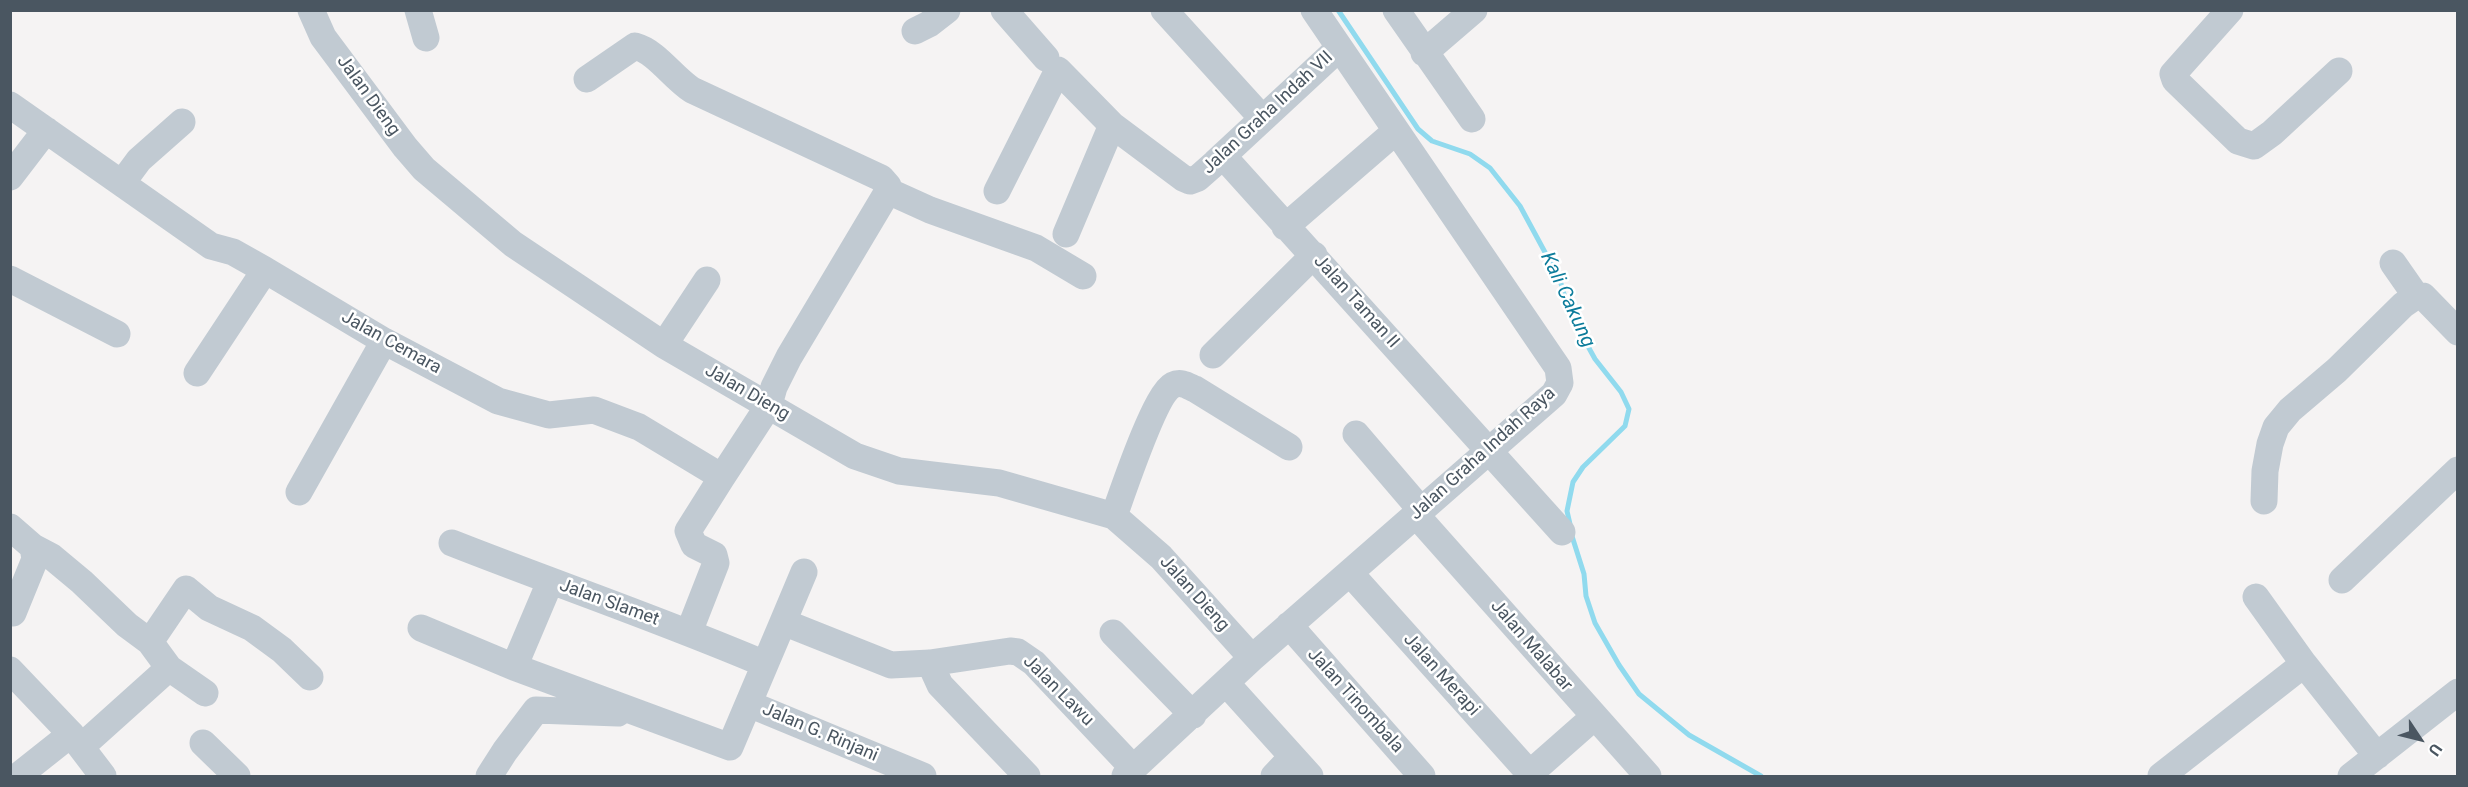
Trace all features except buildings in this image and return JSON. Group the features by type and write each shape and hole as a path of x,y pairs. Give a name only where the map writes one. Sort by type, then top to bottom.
{"street":[{"name":"Jalan Dieng","path":"311,10 323,37 405,147 424,169 513,244 664,345 855,456 899,471 999,483 1114,516 1161,557 1252,658"},
{"path":"418,10 426,38"},
{"path":"915,31 929,24 947,10"},
{"name":"Jalan Graha Indah VII","path":"1004,10 1052,64 1112,125 1190,181 1198,178 1223,156 1339,48"},
{"path":"1164,10 1262,118"},
{"name":"Jalan Graha Indah Raya","path":"1130,773 1252,658 1488,449 1554,394 1560,383 1558,368 1314,10"},
{"path":"1396,10 1472,119"},
{"path":"1424,52 1474,10"},
{"path":"2230,10 2173,74 2175,80 2238,141 2254,146 2272,133 2339,71"},
{"path":"587,79 626,50 635,46 645,48 692,90 881,178 888,191 930,210 1036,248 1083,276"},
{"path":"997,191 1052,64"},
{"name":"Jalan Cemara","path":"10,105 211,246 232,252 266,270 384,341 498,401 549,415 594,410 639,427 722,477"},
{"path":"122,183 139,160 182,122"},
{"path":"1066,234 1112,125"},
{"path":"10,177 46,130"},
{"path":"1285,227 1396,131"},
{"name":"Jalan Taman II","path":"1223,156 1562,532"},
{"path":"689,632 716,563 714,555 694,545 688,531 769,405 774,387 789,357 888,191"},
{"path":"1213,355 1314,255"},
{"path":"2393,263 2416,296"},
{"path":"196,372 266,270"},
{"path":"664,345 707,280"},
{"path":"11,282 117,334"},
{"path":"2264,501 2265,471 2276,427 2289,410 2337,369 2403,305 2416,296 2423,296 2457,332"},
{"path":"299,492 384,341"},
{"path":"1114,516 1143,437 1167,389 1175,384 1183,384 1195,389 1289,447"},
{"name":"Jalan Malabar","path":"1356,434 1418,513 1648,777"},
{"path":"2342,580 2457,470"},
{"path":"10,527 33,547 52,557 82,582 127,625 150,642 169,668 205,693"},
{"name":"Jalan Slamet","path":"452,543 550,582 689,632 765,664"},
{"path":"11,616 35,559 33,547"},
{"path":"421,628 514,667 730,747 804,572"},
{"name":"Jalan Merapi","path":"1350,573 1530,776"},
{"path":"514,667 550,582"},
{"path":"150,642 186,589 209,608 252,628 282,650 310,677"},
{"path":"2256,597 2377,756"},
{"path":"783,622 891,664 930,663 940,685 1027,777"},
{"name":"Jalan Tinombala","path":"1289,625 1422,777"},
{"path":"1113,633 1193,715"},
{"name":"Jalan Lawu","path":"930,663 1010,651 1017,652 1034,663 1130,773"},
{"path":"2161,777 2304,663"},
{"path":"18,777 76,740 169,668"},
{"path":"10,670 76,740 103,777"},
{"path":"1226,683 1310,777"},
{"path":"2351,777 2457,692"},
{"name":"Jalan G. Rinjani","path":"749,704 923,777"},
{"path":"489,777 505,751 536,710 641,714"},
{"path":"1530,776 1594,717"},
{"path":"203,743 237,777"},
{"path":"1274,777 1292,757"}],"waterway":[{"name":"Kali Cakung","path":"1338,10 1418,129 1432,141 1470,154 1490,168 1520,206 1560,280 1569,312 1595,359 1621,392 1629,409 1625,426 1583,467 1573,482 1567,511 1570,524"},
{"name":"Kali Cakung","path":"1571,533 1584,574 1586,596 1595,623 1639,694 1689,735 1761,776"}]}
